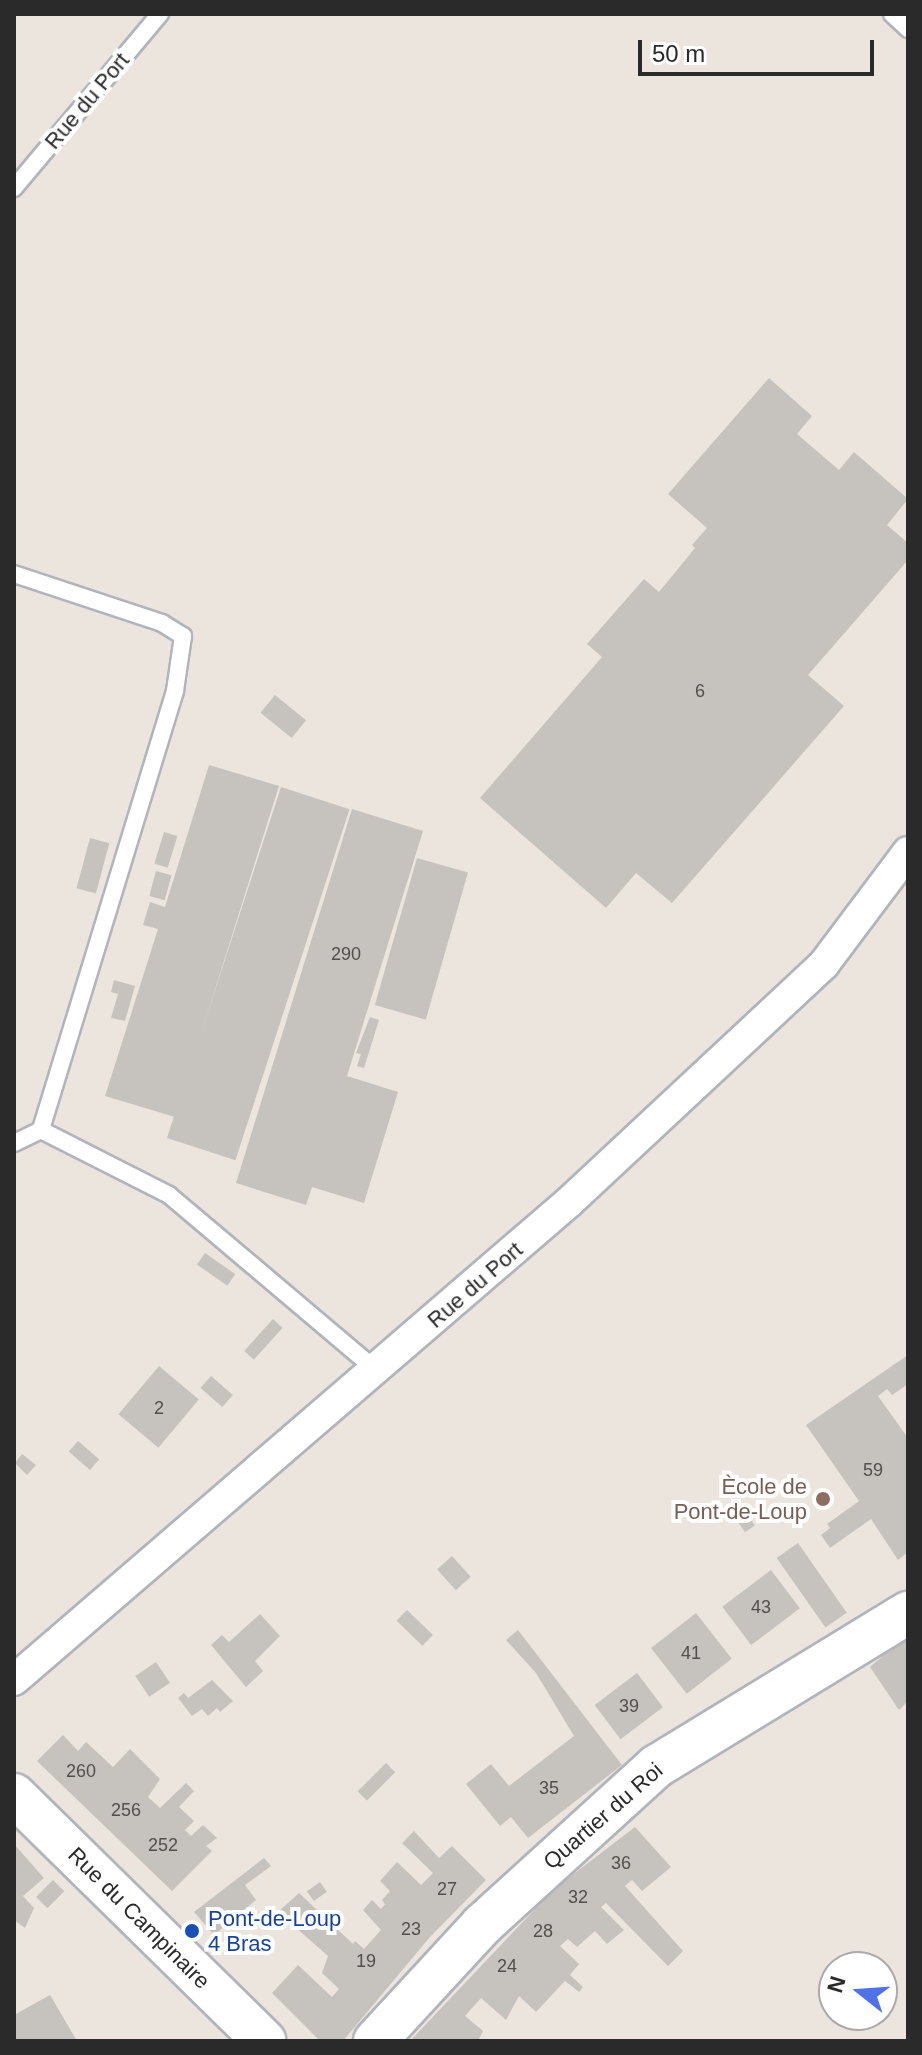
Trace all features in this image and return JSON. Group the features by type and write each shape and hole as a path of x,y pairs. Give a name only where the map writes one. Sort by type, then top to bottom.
{"street":[{"name":"Rue du Port","path":"14,1680 377,1371 569,1202 824,964 907,857"},
{"name":"Quartier du Roi","path":"375,2041 482,1925 657,1766 908,1613"},
{"name":"Rue du Campinaire","path":"14,1795 264,2041"}],"lane":[{"name":"Rue du Port","path":"14,188 160,14"},
{"path":"892,14 908,29"},
{"path":"14,574 162,623 183,636 175,691 41,1130 14,1143"},
{"path":"41,1130 169,1195 377,1371"}],"building":[{"path":"769,378 812,416 797,434 839,470 854,452 908,499 887,525 908,543 908,560 808,675 844,706 672,903 636,873 606,908 480,798 602,657 587,644 644,579 659,592 695,548 692,545 707,528 668,494"},
{"path":"275,695 306,720 292,738 261,713"},
{"path":"209,765 279,786 175,1117 105,1096 158,929 143,925 150,902 165,907"},
{"path":"281,787 349,809 235,1160 167,1138"},
{"path":"352,809 423,831 347,1076 398,1092 364,1203 312,1187 306,1205 236,1183"},
{"path":"164,832 177,836 168,868 154,864"},
{"path":"90,838 109,843 96,893 77,888"},
{"path":"417,858 468,873 426,1020 375,1005"},
{"path":"156,871 171,875 165,900 149,896"},
{"path":"114,980 135,986 125,1021 111,1018 118,994 111,992"},
{"path":"370,1017 379,1020 364,1068 357,1066 361,1054 356,1053"},
{"path":"205,1253 235,1274 227,1286 197,1264"},
{"path":"273,1319 283,1328 254,1360 244,1351"},
{"path":"908,1355 908,1384 892,1395 887,1389 878,1396 908,1438 908,1552 898,1560 871,1519 830,1548 821,1535 830,1528 827,1524 859,1501 806,1425"},
{"path":"159,1366 199,1399 158,1448 119,1414"},
{"path":"211,1376 233,1395 222,1407 201,1388"},
{"path":"78,1441 99,1459 90,1470 69,1452"},
{"path":"22,1454 36,1465 27,1475 15,1463"},
{"path":"747,1514 755,1526 745,1532 737,1521"},
{"path":"798,1543 847,1613 825,1628 777,1558"},
{"path":"452,1556 471,1577 456,1590 437,1569"},
{"path":"771,1570 800,1608 751,1645 722,1607"},
{"path":"407,1610 433,1635 422,1646 397,1621"},
{"path":"696,1613 732,1659 687,1694 651,1648"},
{"path":"260,1614 280,1636 255,1661 263,1671 246,1687 211,1645 222,1635 229,1642"},
{"path":"518,1630 622,1765 528,1838 511,1817 500,1826 466,1784 491,1764 509,1786 574,1736 536,1673 506,1640"},
{"path":"908,1634 908,1701 899,1710 870,1667"},
{"path":"156,1662 170,1683 149,1697 135,1676"},
{"path":"637,1673 663,1707 621,1739 595,1705"},
{"path":"212,1680 233,1701 220,1712 217,1708 208,1716 202,1709 192,1716 178,1698 184,1693 188,1698"},
{"path":"63,1735 78,1751 86,1742 113,1767 130,1749 160,1779 148,1797 160,1808 186,1783 194,1791 179,1807 194,1821 185,1830 191,1836 203,1825 217,1838 206,1846 212,1851 172,1891 37,1761"},
{"path":"386,1763 395,1772 367,1800 358,1791"},
{"path":"635,1827 671,1867 642,1891 632,1880 625,1886 683,1951 668,1966 606,1903 601,1907 624,1930 607,1944 595,1931 577,1947 568,1939 560,1946 579,1964 570,1975 583,1987 579,1992 565,1981 536,2012 519,1996 506,2020 481,1998 465,2016 483,2031 478,2041 410,2041 554,1889"},
{"path":"414,1831 439,1858 452,1846 486,1880 430,1937 343,2041 320,2041 272,1993 298,1965 332,1997 339,1989 322,1973 328,1956 278,1912 299,1893 353,1944 355,1941 364,1949 381,1930 363,1910 372,1900 381,1909 385,1904 382,1900 390,1891 380,1881 397,1862 421,1885 433,1873 402,1843"},
{"path":"14,1844 44,1878 23,1896 34,1908 25,1928 14,1920"},
{"path":"264,1858 271,1866 245,1885 256,1900 214,1935 194,1912"},
{"path":"53,1880 64,1891 47,1908 36,1897"},
{"path":"320,1882 327,1892 314,1901 307,1891"},
{"path":"50,1995 77,2041 14,2041 14,2015"}],"place":[{"name":"Ècole de Pont-de-Loup","path":"823,1499"},
{"name":"Pont-de-Loup 4 Bras","path":"192,1931"}]}
